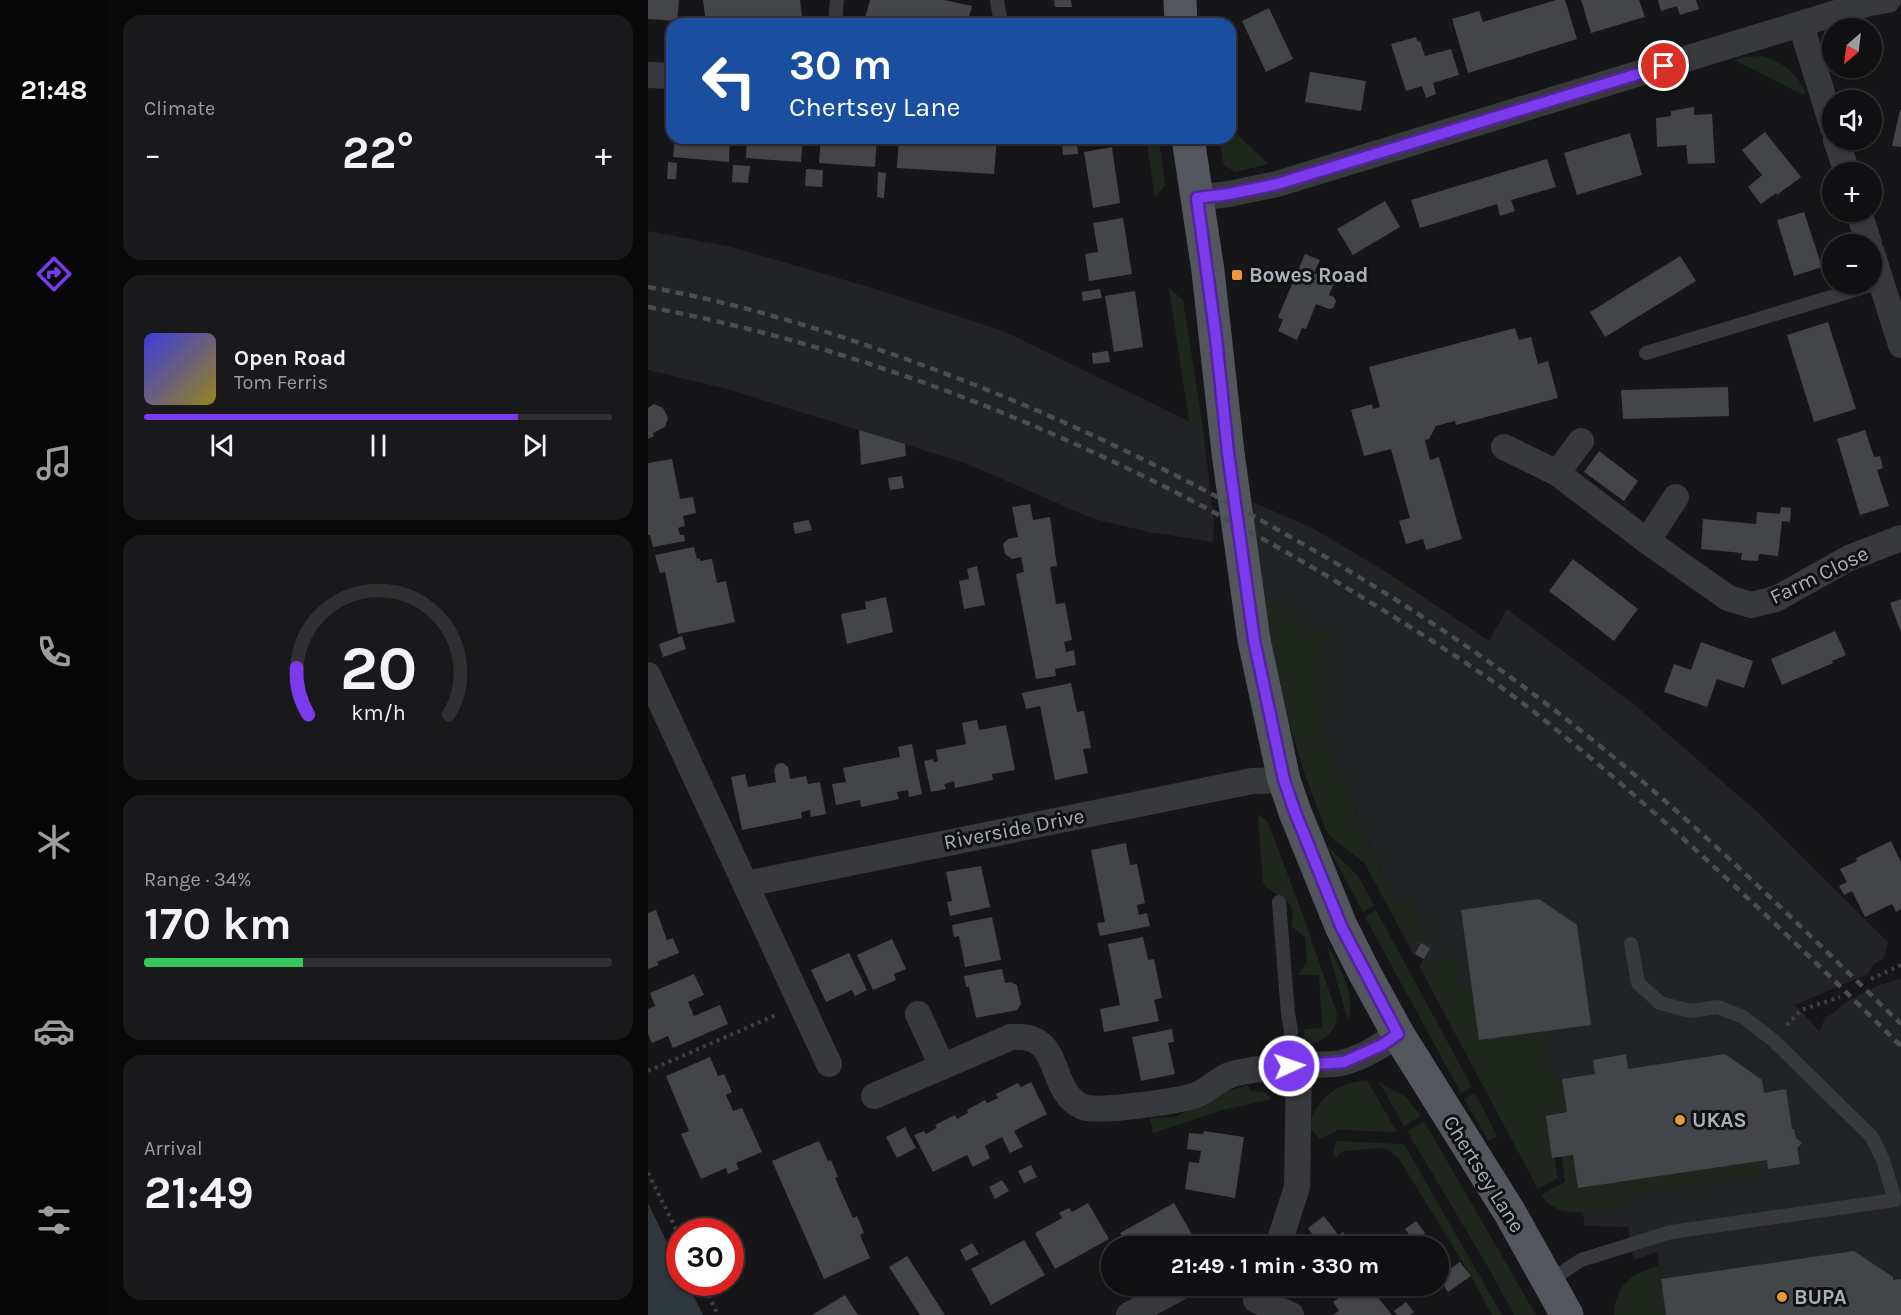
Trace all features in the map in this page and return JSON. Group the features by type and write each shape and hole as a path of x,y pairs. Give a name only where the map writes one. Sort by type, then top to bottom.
{"main road":[{"path":"1180,0 1181,18"},
{"name":"Chertsey Lane","path":"1189,144 1254,640 1284,780 1341,926 1398,1034 1510,1213 1567,1315"}],"street":[{"path":"1197,198 1277,184 1869,3 1888,0"},
{"path":"1801,25 1822,93"},
{"path":"648,75 666,76"},
{"path":"1882,285 1901,345"},
{"path":"1557,473 1581,441"},
{"name":"Farm Close","path":"1504,447 1557,473 1728,598 1751,605 1776,599 1849,558 1901,538"},
{"path":"1647,541 1676,497"},
{"path":"648,675 830,1064"},
{"name":"Riverside Drive","path":"746,884 1252,781 1284,780"},
{"path":"918,1014 942,1066"},
{"path":"874,1096 1011,1037 1026,1035 1037,1041 1047,1051 1071,1100 1084,1108 1098,1110 1179,1100 1211,1088 1233,1073 1344,1062 1382,1045 1398,1034"},
{"path":"1281,1236 1297,1187 1294,1066"},
{"path":"1129,1315 1164,1296"},
{"path":"1258,1296 1291,1315"}],"lane":[{"path":"836,18 837,0"},
{"path":"997,0 999,18"},
{"path":"1646,353 1841,294"},
{"path":"1279,902 1294,1066"},
{"path":"1549,1281 1581,1260 1671,1233 1895,1200 1883,1160 1872,1137 1773,1040 1743,1017 1718,1007 1690,1011 1660,1003 1638,983 1631,944"}],"path":[{"path":"1871,979 1901,964"},
{"path":"1773,1040 1802,1010 1840,997"},
{"path":"648,1071 802,1004"},
{"path":"648,1173 670,1218"},
{"path":"709,1296 718,1315"}],"shaded area":[{"path":"1761,56 1776,61 1788,69 1798,79 1806,93 1801,94 1734,60"},
{"path":"1236,133 1268,164 1236,172 1225,166 1221,144 1236,144"},
{"path":"1147,144 1160,144 1165,185 1155,198"},
{"path":"648,231 731,247 876,289 1003,331 1203,428 1214,523 1213,542 1149,532 1094,519 965,463 727,389 648,370"},
{"path":"1169,288 1183,300 1203,428 1189,421"},
{"path":"1253,502 1314,529 1380,568 1489,641 1507,609 1636,706 1756,811 1888,942 1884,958 1874,964 1868,974 1795,1005 1820,1032 1825,1017 1833,1014 1846,1002 1879,985 1901,979 1901,1315 1666,1315 1657,1252 1634,1260 1628,1227 1585,1226 1573,1155 1552,1158 1479,1040 1471,988 1459,988 1428,961 1412,953 1407,942 1410,941 1322,729 1304,622 1264,595 1256,545"},
{"path":"1264,595 1342,646 1340,649 1327,641 1319,653 1319,658 1329,665 1327,672 1333,677 1327,685 1331,689 1326,697 1341,708 1319,711 1322,729 1394,903 1413,899 1415,920 1438,918 1439,923 1415,926 1415,933 1425,932 1425,937 1407,942 1365,864 1330,836 1325,828 1306,778 1288,719 1271,641"},
{"path":"1260,815 1268,822 1337,1014 1334,1028 1326,1037 1314,1044 1301,1047 1305,1029 1322,1028 1319,975 1298,975 1307,961 1305,937 1291,926 1292,908 1263,882 1258,817"},
{"path":"1326,844 1358,876 1374,905 1363,912"},
{"path":"1376,910 1472,1087 1461,1093 1365,917"},
{"path":"1326,942 1348,989 1350,1010 1348,1021"},
{"path":"1456,957 1459,988 1472,988 1480,1040 1546,1031 1553,1080 1562,1079 1567,1112 1546,1116 1558,1178 1538,1189 1419,966 1424,959 1428,961"},
{"path":"1367,1080 1397,1132 1339,1130 1320,1139 1309,1127 1317,1107 1338,1088"},
{"path":"1379,1082 1406,1097 1421,1116 1404,1126"},
{"path":"1248,1085 1251,1091 1264,1092 1272,1099 1223,1110 1153,1133 1150,1118 1176,1117 1222,1093"},
{"path":"1475,1093 1497,1136 1489,1141 1464,1099"},
{"path":"1424,1121 1536,1315 1514,1315 1407,1131"},
{"path":"1336,1141 1404,1144 1502,1315 1492,1315 1449,1240 1449,1236 1446,1236 1398,1157 1387,1149 1377,1148 1345,1151 1340,1153 1336,1159 1333,1153"},
{"path":"1573,1155 1579,1188 1756,1162 1758,1177 1630,1195 1631,1205 1595,1211 1570,1212 1549,1204 1541,1195 1565,1182 1562,1156"},
{"path":"648,1203 666,1240 666,1296 694,1296 703,1315 648,1315"},
{"path":"1659,1266 1666,1315 1614,1315 1618,1296 1627,1282 1641,1272"}],"building":[{"path":"648,0 679,0 677,18 666,18 666,20 648,19"},
{"path":"703,0 800,0 802,17 793,18 705,18"},
{"path":"870,0 944,0 972,6 969,18 865,18"},
{"path":"1054,0 1071,0 1072,7 1055,7"},
{"path":"1556,0 1565,0 1577,39 1468,73 1452,19 1479,11 1483,22"},
{"path":"1581,0 1639,0 1645,17 1591,33"},
{"path":"1658,0 1696,0 1699,9 1680,15 1677,6 1661,11"},
{"path":"1269,8 1293,59 1266,72 1242,21"},
{"path":"1416,37 1418,42 1420,41 1425,56 1451,49 1459,75 1433,83 1436,94 1426,98 1422,86 1406,91 1391,44"},
{"path":"1310,72 1366,81 1361,111 1305,102"},
{"path":"1694,107 1694,115 1712,114 1715,163 1688,164 1686,145 1657,147 1656,118 1671,116 1671,111"},
{"path":"1901,110 1901,147 1892,146"},
{"path":"1765,132 1801,177 1761,204 1748,187 1762,175 1742,150"},
{"path":"1630,133 1642,175 1577,195 1564,153"},
{"path":"674,144 730,144 729,162 673,157"},
{"path":"747,144 802,144 801,162 746,158"},
{"path":"821,144 877,144 875,167 819,163"},
{"path":"899,144 996,144 994,174 897,168"},
{"path":"1077,144 1078,154 1063,155 1062,145"},
{"path":"1112,147 1120,203 1093,208 1084,152"},
{"path":"1547,159 1556,187 1511,200 1515,211 1500,216 1497,204 1420,228 1411,200"},
{"path":"668,162 677,163 676,179 667,179"},
{"path":"733,165 750,166 748,183 732,182"},
{"path":"806,169 823,170 822,187 805,186"},
{"path":"878,172 886,173 884,198 877,197"},
{"path":"1385,201 1400,227 1353,255 1337,229"},
{"path":"1804,212 1822,267 1794,276 1777,220"},
{"path":"1123,218 1132,274 1089,281 1085,254 1098,252 1093,223"},
{"path":"1305,254 1320,260 1314,273 1335,281 1329,295 1336,301 1333,308 1329,309 1316,304 1306,329 1302,328 1297,340 1278,331 1283,320 1278,317"},
{"path":"1680,256 1696,281 1605,337 1590,312"},
{"path":"1100,289 1102,298 1083,301 1082,292"},
{"path":"1135,291 1143,347 1114,352 1105,296"},
{"path":"1828,322 1856,409 1814,422 1787,335"},
{"path":"1515,328 1519,340 1531,337 1538,364 1548,361 1558,398 1456,425 1455,421 1436,426 1429,439 1425,440 1430,460 1439,457 1462,539 1426,550 1423,539 1406,544 1399,521 1410,518 1391,449 1364,456 1351,410 1372,404 1373,409 1380,407 1369,367"},
{"path":"1108,351 1110,362 1093,364 1092,353"},
{"path":"1728,387 1729,416 1623,419 1621,390"},
{"path":"654,404 663,408 668,418 665,427 653,433 654,436 648,439 648,408"},
{"path":"859,430 905,444 906,456 861,465"},
{"path":"1865,430 1874,457 1880,456 1883,468 1877,470 1889,506 1860,515 1837,439"},
{"path":"1599,451 1638,481 1624,501 1584,472"},
{"path":"672,459 680,499 693,497 696,513 683,516 685,526 678,528 680,535 684,535 685,541 653,547 650,535 648,535 648,463"},
{"path":"902,476 904,488 890,490 888,478"},
{"path":"1030,504 1033,520 1050,517 1057,566 1050,567 1056,604 1065,603 1072,640 1064,642 1066,652 1074,650 1076,665 1055,669 1056,676 1036,679 1016,574 1024,572 1021,557 1012,559 1005,554 1003,544 1008,539 1018,537 1012,507"},
{"path":"1781,507 1791,508 1790,522 1782,521 1778,556 1759,554 1758,561 1741,560 1742,553 1701,549 1703,519 1756,524 1757,512 1780,514"},
{"path":"809,520 812,530 795,534 793,523"},
{"path":"694,547 697,559 700,558 700,561 712,559 717,583 726,581 735,622 678,634 665,572 660,573 655,555"},
{"path":"1573,559 1638,609 1614,641 1549,591"},
{"path":"977,566 985,605 964,609 959,581 969,579 967,569"},
{"path":"886,597 893,632 847,644 841,614 866,609 865,602"},
{"path":"1901,599 1901,632 1890,603"},
{"path":"1835,631 1846,655 1782,685 1771,659"},
{"path":"682,636 686,649 663,657 659,644"},
{"path":"1701,642 1753,661 1744,688 1717,679 1707,707 1664,692 1674,664 1691,670"},
{"path":"1071,683 1077,712 1084,711 1091,748 1083,749 1088,773 1055,780 1040,706 1026,709 1022,693"},
{"path":"977,720 979,730 1006,725 1015,770 992,774 993,780 955,788 954,781 944,784 946,789 931,792 924,761 933,759 934,762 938,761 936,750 966,744 962,723"},
{"path":"912,744 922,794 909,797 908,790 897,792 899,799 861,807 860,800 836,805 832,784 846,782 843,768 900,757 898,747"},
{"path":"783,763 788,767 790,779 806,776 808,784 820,782 826,814 811,817 810,810 801,812 802,818 742,830 731,777 745,774 748,787 776,782 774,770 777,764"},
{"path":"1891,841 1901,862 1901,909 1896,912 1892,904 1865,917 1852,891 1844,895 1839,886 1847,882 1840,869 1857,861 1856,858"},
{"path":"1126,843 1130,865 1137,864 1145,903 1137,905 1139,915 1147,913 1150,926 1100,936 1097,923 1105,922 1091,850"},
{"path":"981,866 990,907 950,916 947,902 952,901 946,872"},
{"path":"1539,899 1577,925 1591,1025 1479,1040 1461,910"},
{"path":"656,910 667,940 673,938 679,953 657,962 659,965 648,969 648,913"},
{"path":"992,917 1001,960 965,967 959,936 954,937 952,925"},
{"path":"1143,937 1148,960 1154,959 1162,998 1154,1000 1159,1021 1104,1032 1100,1009 1120,1005 1108,944"},
{"path":"892,939 906,969 894,974 896,980 873,990 857,955"},
{"path":"1421,943 1430,948 1424,959 1415,954"},
{"path":"849,953 867,990 855,996 852,990 826,1002 811,970"},
{"path":"1002,969 1005,983 1010,982 1017,985 1021,1004 1017,1010 976,1018 964,976"},
{"path":"694,974 704,995 688,1002 694,1016 720,1005 728,1024 673,1048 668,1036 652,1043 648,1034 648,1009 655,1006 650,993"},
{"path":"1172,1029 1174,1042 1168,1043 1175,1074 1141,1081 1132,1037"},
{"name":"UKAS","path":"1626,1054 1628,1069 1725,1054 1762,1080 1764,1093 1786,1089 1792,1129 1794,1129 1796,1138 1802,1143 1797,1148 1800,1164 1768,1169 1767,1160 1578,1188 1573,1155 1552,1158 1546,1116 1567,1112 1562,1079 1595,1074 1593,1060"},
{"path":"710,1057 718,1076 724,1074 732,1092 726,1095 733,1111 742,1108 762,1152 736,1163 739,1169 728,1174 726,1168 701,1179 681,1134 689,1131 666,1076"},
{"path":"1031,1082 1047,1114 1014,1131 1023,1147 1010,1153 1002,1137 985,1146 990,1158 973,1167 967,1155 933,1172 914,1135 924,1131 926,1134 937,1128 935,1125 955,1115 957,1119 968,1113 967,1110 985,1100 987,1103 998,1098 996,1094 1018,1083 1021,1087"},
{"path":"905,1127 916,1148 897,1158 886,1137"},
{"path":"1204,1131 1244,1137 1235,1198 1185,1189 1189,1162 1199,1163 1201,1151 1187,1149 1189,1133 1203,1134"},
{"path":"819,1141 828,1161 831,1160 838,1177 835,1178 853,1218 857,1216 864,1233 860,1235 870,1258 824,1279 772,1161"},
{"path":"1031,1165 1037,1177 1024,1183 1018,1171"},
{"path":"1002,1180 1009,1191 995,1199 989,1187"},
{"path":"1088,1203 1107,1236 1101,1236 1101,1243 1055,1269 1035,1233 1062,1218 1059,1213 1069,1208 1072,1212"},
{"path":"1174,1203 1193,1236 1122,1236 1120,1233"},
{"path":"1324,1216 1338,1235 1343,1232 1346,1236 1314,1236 1308,1228"},
{"path":"1416,1221 1425,1233 1421,1236 1410,1236 1405,1229"},
{"path":"1024,1240 1045,1275 991,1305 971,1269"},
{"path":"972,1243 979,1254 966,1261 960,1250"},
{"name":"BUPA","path":"1854,1251 1893,1277 1893,1280 1901,1279 1901,1315 1666,1315 1661,1279"},
{"path":"907,1256 945,1315 920,1315 889,1267"},
{"path":"1460,1262 1471,1276 1449,1291 1449,1270"},
{"path":"845,1295 858,1315 812,1315"},
{"path":"1341,1296 1377,1296 1392,1315 1333,1315 1339,1311 1333,1302"},
{"path":"1406,1302 1414,1312 1410,1315 1397,1315 1394,1311"}],"railway":[{"path":"648,287 757,311 863,344 976,385 1141,458 1262,521 1348,570 1472,650 1590,738 1710,841 1901,1024"},
{"path":"648,307 742,327 835,353 927,384 1017,419 1106,458 1277,547 1426,637 1533,711 1629,790 1767,916 1901,1046"}],"place":[{"name":"Bowes Road","path":"1237,275"},
{"name":"UKAS","path":"1680,1120"},
{"name":"BUPA","path":"1782,1297"}],"route":[{"path":"1289,1066 1344,1062 1360,1057 1398,1034 1341,926 1284,780 1254,640 1228,453 1208,271 1197,198 1277,184 1664,66"}]}
